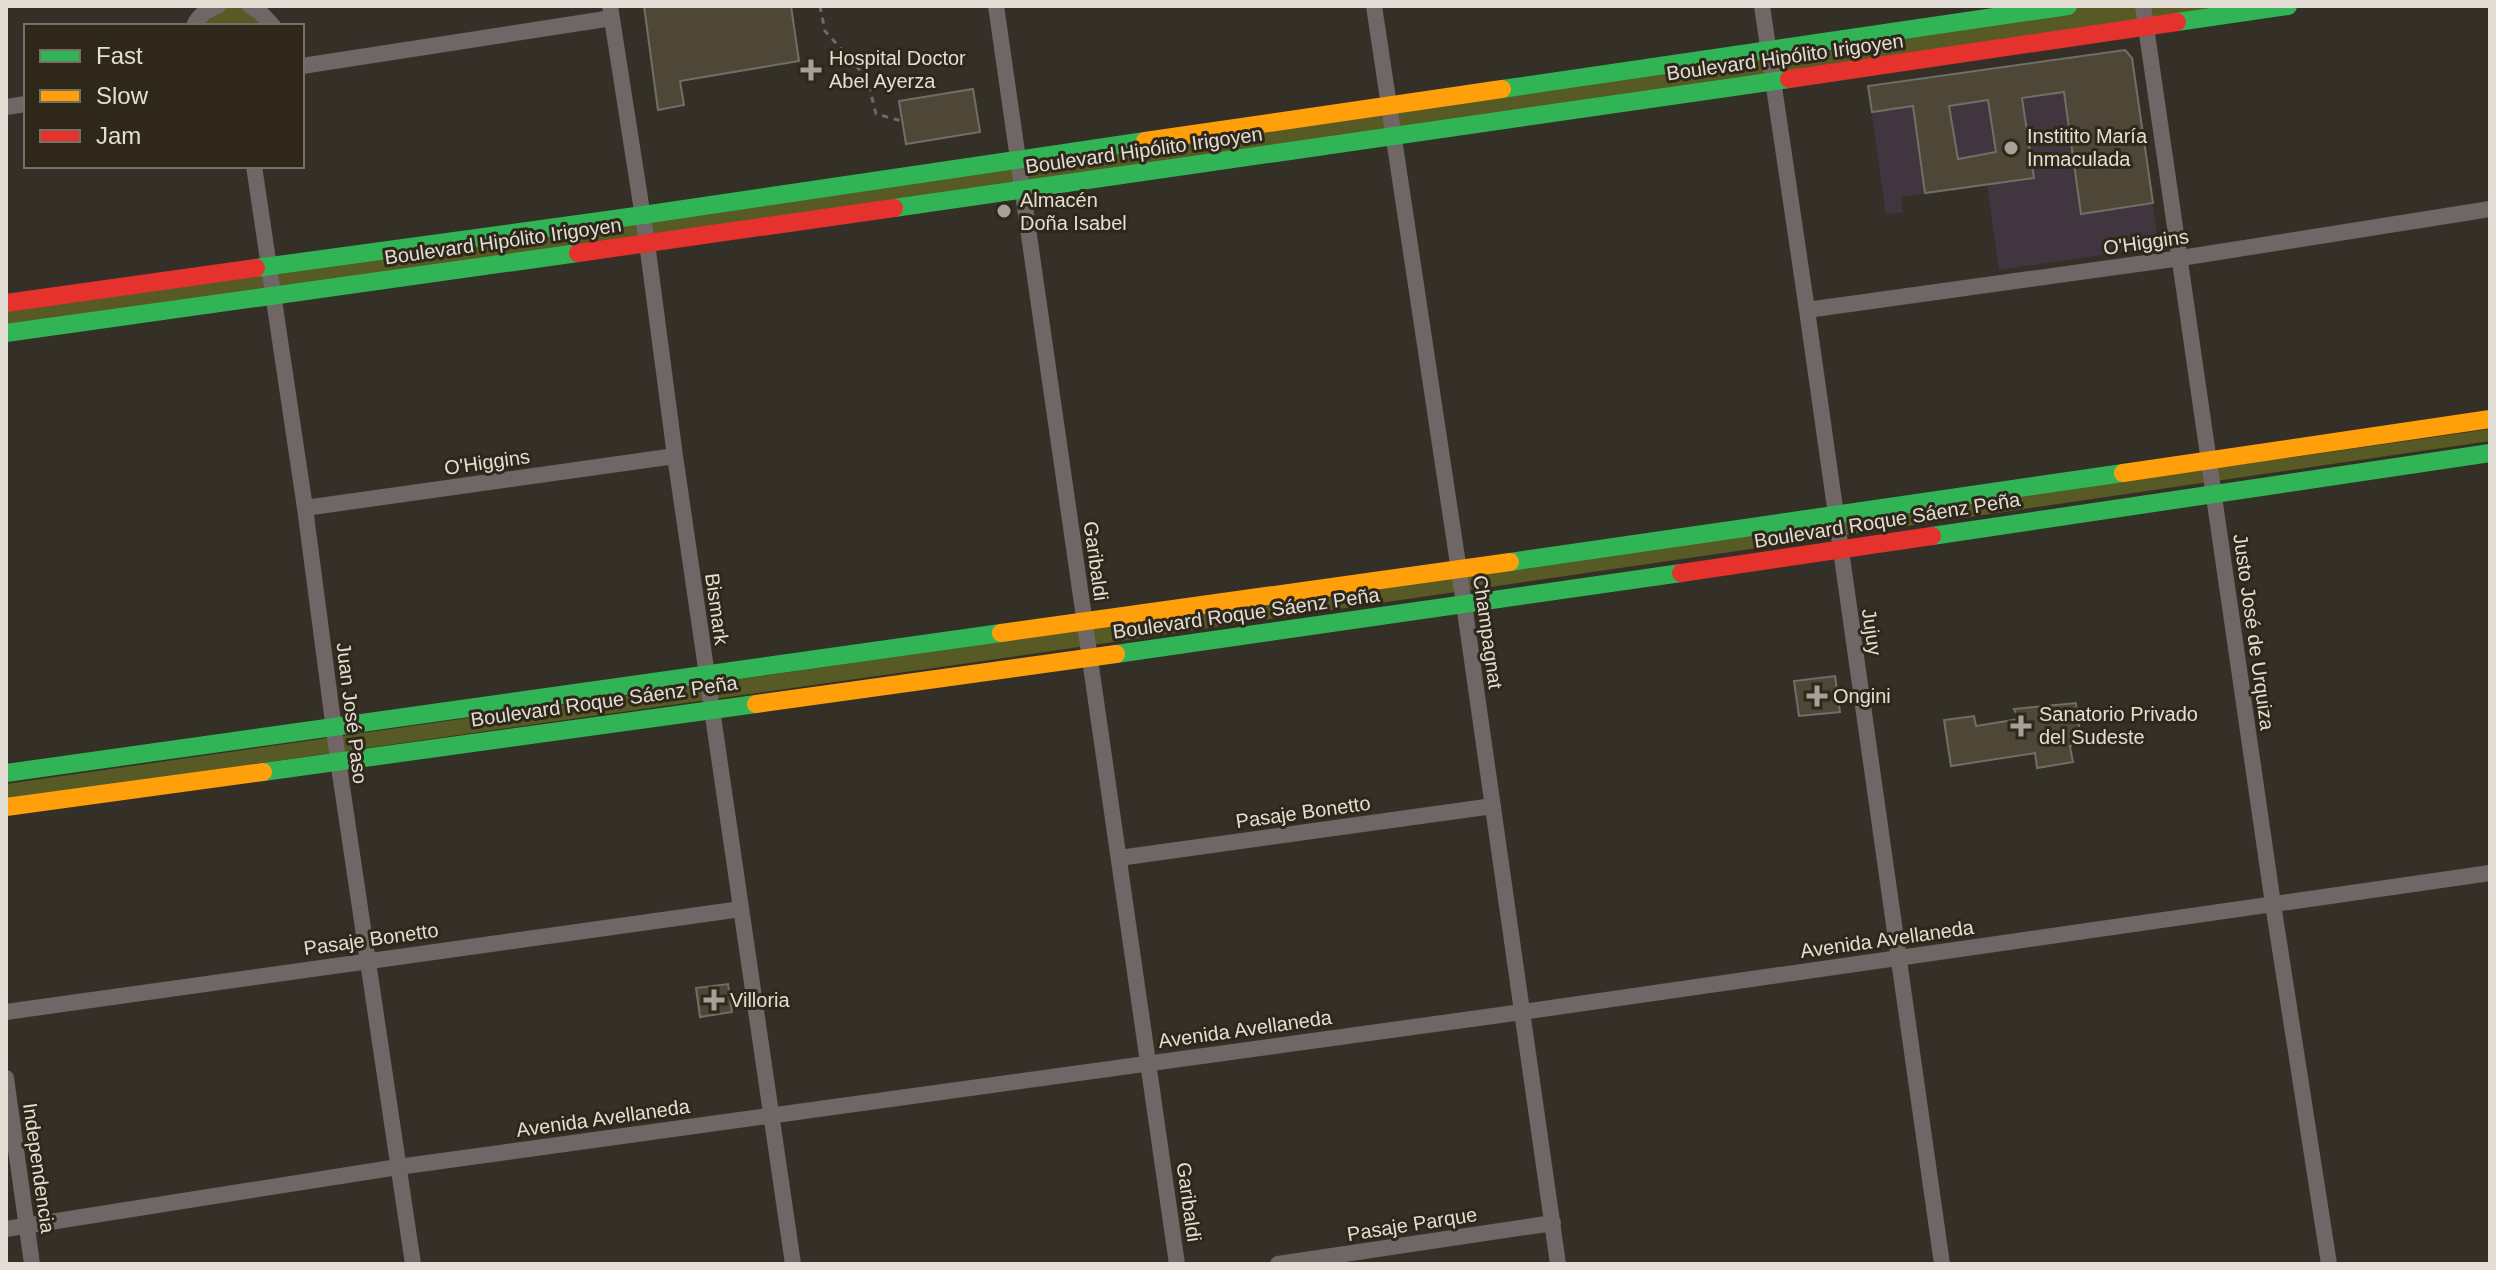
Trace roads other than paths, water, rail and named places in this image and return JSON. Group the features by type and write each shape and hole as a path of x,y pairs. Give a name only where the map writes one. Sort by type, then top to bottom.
{"street":[{"path":"195,24 208,9 218,6"},
{"path":"250,6 271,24"},
{"name":"Garibaldi","path":"996,6 1177,1264"},
{"name":"Champagnat","path":"1374,6 1459,569 1558,1264"},
{"name":"Jujuy","path":"1762,6 1942,1264"},
{"name":"Boulevard Hipólito Irigoyen","path":"6,303 643,215 2068,6"},
{"name":"Justo José de Urquiza","path":"2143,6 2273,904 2329,1264"},
{"name":"Boulevard Hipólito Irigoyen","path":"6,333 1023,190 2288,6"},
{"path":"304,66 611,12"},
{"name":"Bismark","path":"611,12 643,215 706,676 793,1264"},
{"name":"Juan José Paso","path":"254,168 413,1264"},
{"name":"O'Higgins","path":"1807,310 2181,258 2490,209"},
{"name":"Boulevard Roque Sáenz Peña","path":"6,773 1836,516 2490,419"},
{"name":"Boulevard Roque Sáenz Peña","path":"6,807 1090,658 2490,453"},
{"name":"O'Higgins","path":"305,508 675,456"},
{"name":"Pasaje Bonetto","path":"1119,858 1493,806"},
{"name":"Avenida Avellaneda","path":"6,1229 398,1167 1522,1012 2490,873"},
{"name":"Pasaje Bonetto","path":"6,1012 741,909"},
{"name":"Independencia","path":"6,1078 32,1264"},
{"name":"Pasaje Parque","path":"1278,1264 1553,1223"}],"place":[{"name":"Hospital Doctor Abel Ayerza","path":"811,70"},
{"name":"Institito María Inmaculada","path":"2011,148"},
{"name":"Almacén Doña Isabel","path":"1004,211"},
{"name":"Ongini","path":"1817,696"},
{"name":"Sanatorio Privado del Sudeste","path":"2021,726"},
{"name":"Villoria","path":"714,1000"}]}
